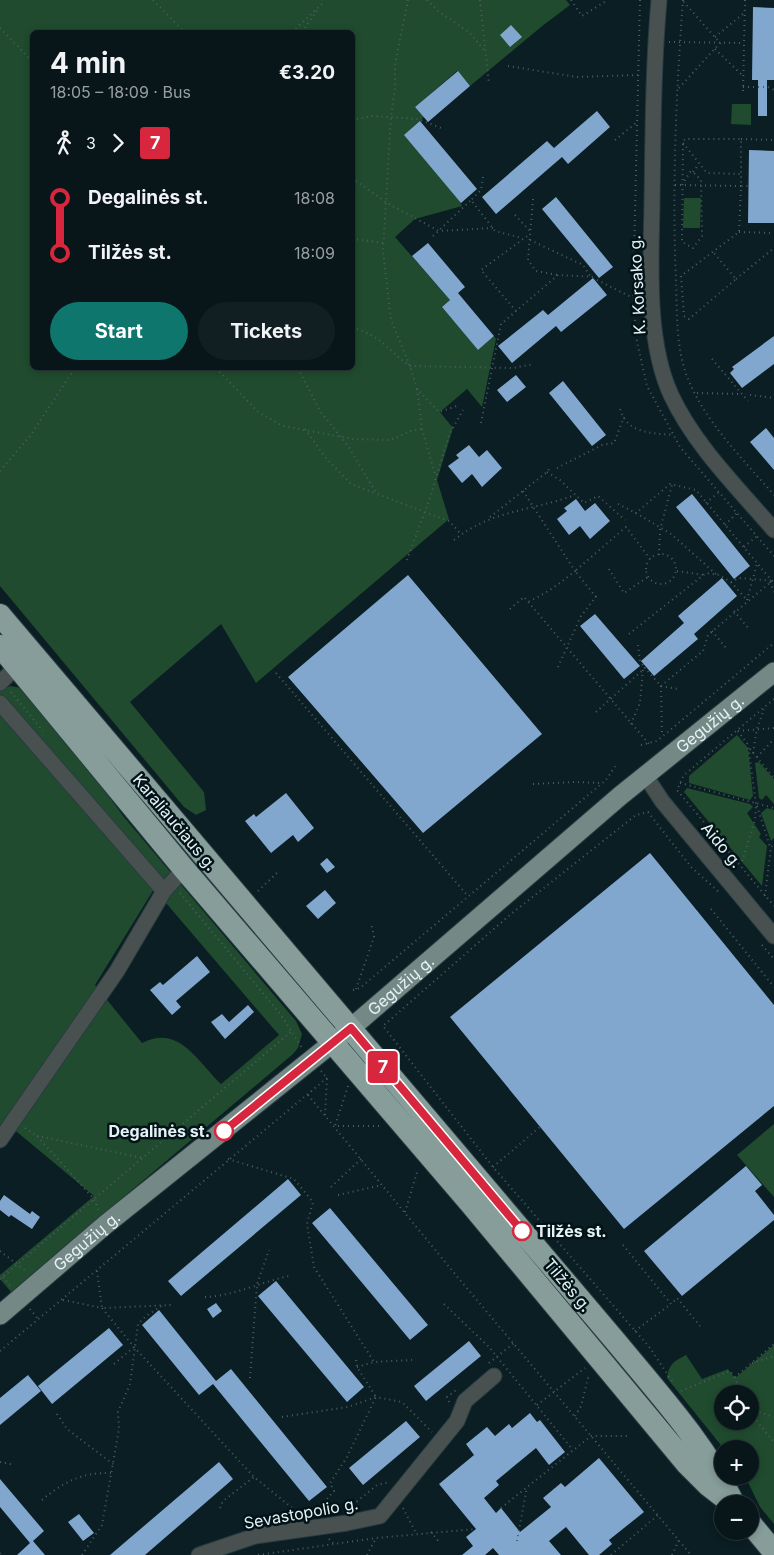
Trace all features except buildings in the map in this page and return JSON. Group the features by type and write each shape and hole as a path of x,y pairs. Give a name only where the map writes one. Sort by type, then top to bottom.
{"highway":[{"name":"Karaliaučiaus g.","path":"0,615 24,659 184,869 332,1043"},
{"name":"Karaliaučiaus g.","path":"0,646 24,659 351,1028"},
{"name":"Tilžės g.","path":"351,1028 682,1422 715,1468 728,1495"},
{"name":"Tilžės g.","path":"332,1043 596,1359 687,1464 708,1486 720,1495"},
{"path":"759,1534 774,1552"}],"main road":[{"name":"Gegužių g.","path":"0,1315 105,1225 351,1028 645,775 774,672"}],"street":[{"name":"K. Korsako g.","path":"659,0 656,42 652,247 653,297 658,352 670,394 681,414 700,443 774,530"},
{"path":"0,683 24,659"},
{"path":"0,703 164,891"},
{"name":"Aido g.","path":"645,775 662,801 768,940"},
{"name":"Karaliaučiaus g.","path":"0,1140 117,971 164,891 184,869"},
{"name":"Sevastopolio g.","path":"198,1555 255,1536 347,1523 380,1516 457,1421 465,1401 494,1376"}],"path":[{"path":"154,0 182,30"},
{"path":"303,30 324,0"},
{"path":"408,0 398,43 391,117 384,243 389,308 417,389 422,429 436,475"},
{"path":"427,0 438,11 469,32 484,50"},
{"path":"480,0 489,84"},
{"path":"571,0 582,16 608,0"},
{"path":"683,0 720,43"},
{"path":"683,0 675,185 677,320 688,379 717,428 774,495"},
{"path":"743,92 745,0"},
{"path":"294,30 322,4"},
{"path":"715,37 744,13"},
{"path":"0,28 30,60"},
{"path":"639,41 744,43"},
{"path":"678,89 720,43"},
{"path":"715,49 743,75"},
{"path":"508,66 578,77 638,75"},
{"path":"743,87 768,87 774,90"},
{"path":"355,119 372,116 418,118 441,128"},
{"path":"615,140 637,122"},
{"path":"693,172 701,180 702,185 702,236 693,248 682,242 683,143 685,139 774,140"},
{"path":"739,232 741,139"},
{"path":"683,143 707,173 741,174"},
{"path":"682,185 688,174 693,172 699,164"},
{"path":"433,236 481,190 482,177"},
{"path":"355,180 387,203 439,231 493,228"},
{"path":"675,185 749,186"},
{"path":"533,199 528,260 536,271 558,275 595,277"},
{"path":"471,200 495,232 524,239"},
{"path":"515,215 530,233"},
{"path":"774,233 739,232 681,276 684,316 689,319 774,248"},
{"path":"516,311 481,270 530,233"},
{"path":"355,239 384,243"},
{"path":"530,240 583,265 591,277"},
{"path":"713,252 736,279"},
{"path":"481,423 501,324 558,275"},
{"path":"597,280 633,298"},
{"path":"355,329 367,332 386,343 397,356 410,366 513,368 534,364"},
{"path":"712,359 748,401"},
{"path":"0,471 30,436 74,370"},
{"path":"218,370 258,412 283,426 338,434 353,439 391,440 410,431 422,429"},
{"path":"299,370 320,411 348,446 377,494"},
{"path":"417,389 440,412 460,406"},
{"path":"696,393 742,394"},
{"path":"750,395 774,398"},
{"path":"620,409 624,417 640,432 674,435"},
{"path":"407,560 449,435 463,410"},
{"path":"557,468 602,445 614,443 624,417"},
{"path":"305,429 325,457 351,484 449,521 460,534"},
{"path":"454,540 460,534 488,518 547,472 551,466"},
{"path":"547,472 560,480 584,503 598,496 625,520"},
{"path":"659,555 658,547 661,527 672,485"},
{"path":"636,513 672,485 696,490 772,581 774,592"},
{"path":"523,491 575,571 597,595 581,616 558,667"},
{"path":"706,503 719,492"},
{"path":"488,518 575,495"},
{"path":"618,504 661,527 717,575 731,582 747,600"},
{"path":"725,525 737,513"},
{"path":"528,602 554,585 561,583 626,527 650,560"},
{"path":"744,547 757,536"},
{"path":"659,555 672,560 676,571 674,578 666,584 656,583 649,577 647,568 650,560 659,555"},
{"path":"747,600 758,563"},
{"path":"609,569 624,593 649,577"},
{"path":"676,571 717,575"},
{"path":"629,634 704,574"},
{"path":"731,582 739,578 772,581"},
{"path":"660,686 702,651 708,635 747,600 772,581"},
{"path":"510,609 524,597 565,648 648,744"},
{"path":"734,612 749,629"},
{"path":"712,632 726,648"},
{"path":"641,745 648,744 662,736 774,643"},
{"path":"638,645 640,661 660,686 678,689"},
{"path":"596,712 644,668"},
{"path":"631,724 640,703 644,668"},
{"path":"276,673 467,896"},
{"path":"660,686 662,736"},
{"path":"774,699 684,775 677,790 774,906"},
{"path":"753,753 757,730 765,707"},
{"path":"738,731 774,728"},
{"path":"738,731 749,748 774,778"},
{"path":"756,757 774,739"},
{"path":"741,865 755,820 756,804 749,748"},
{"path":"353,990 374,976 600,783 612,775 616,765"},
{"path":"533,784 600,783"},
{"path":"680,783 774,808"},
{"path":"756,804 770,847 766,896"},
{"path":"675,1385 650,1348 493,1167 383,1026 511,914 636,815 648,812 691,866 726,899"},
{"path":"770,847 774,844"},
{"path":"258,891 278,872"},
{"path":"711,909 774,987"},
{"path":"356,989 374,937 371,923"},
{"path":"768,940 774,959"},
{"path":"0,1279 292,1031 297,1042 312,1059"},
{"path":"0,1351 327,1078 325,1116"},
{"path":"335,1126 350,1078"},
{"path":"308,1095 590,1436 692,1555"},
{"path":"11,1126 27,1128 37,1136 94,1199 105,1225"},
{"path":"335,1126 380,1126"},
{"path":"493,1167 540,1127"},
{"path":"37,1136 143,1158"},
{"path":"228,1159 294,1179 313,1202 307,1224 314,1267 374,1362"},
{"path":"331,1187 361,1159"},
{"path":"405,1212 418,1172 418,1164"},
{"path":"338,1195 382,1185"},
{"path":"623,1245 670,1304"},
{"path":"250,1378 258,1284 269,1250"},
{"path":"0,1251 38,1282"},
{"path":"97,1271 102,1308 134,1347 254,1477 307,1520 334,1491 330,1483 347,1457 376,1397"},
{"path":"205,1297 221,1296 289,1276"},
{"path":"3,1277 12,1288"},
{"path":"636,1331 682,1296"},
{"path":"63,1300 102,1308 172,1305"},
{"path":"678,1300 700,1326"},
{"path":"444,1304 488,1347 573,1450"},
{"path":"82,1555 88,1550 102,1525 119,1429 118,1412 130,1384 138,1324 146,1316 163,1305"},
{"path":"735,1377 774,1344"},
{"path":"114,1364 134,1347"},
{"path":"751,1363 774,1356"},
{"path":"537,1405 596,1359"},
{"path":"575,1417 581,1406 596,1359"},
{"path":"356,1360 357,1367 376,1397"},
{"path":"357,1367 374,1362 412,1360"},
{"path":"679,1392 730,1370 738,1385"},
{"path":"282,1417 348,1407 376,1397 402,1402 441,1441"},
{"path":"759,1412 774,1417"},
{"path":"58,1414 67,1429 113,1464"},
{"path":"759,1424 774,1442"},
{"path":"501,1508 590,1436 627,1436"},
{"path":"0,1462 14,1465"},
{"path":"42,1500 57,1487 75,1478 94,1472 111,1473"},
{"path":"220,1508 223,1501 254,1477"},
{"path":"346,1511 377,1485 412,1477"},
{"path":"517,1541 527,1487"},
{"path":"397,1496 416,1533"},
{"path":"314,1514 321,1514"},
{"path":"610,1555 658,1515"},
{"path":"258,1555 416,1533 476,1529"},
{"path":"431,1532 440,1543"},
{"path":"367,1555 376,1538"},
{"path":"672,1555 679,1540"},
{"path":"281,1555 287,1551"}],"green space":[{"path":"0,0 566,0 570,5 470,86 457,71 415,107 424,117 420,121 462,206 415,219 395,237 450,300 442,307 478,350 494,336 496,339 482,407 467,389 440,412 453,428 437,480 449,519 256,683 221,624 130,702 204,792 206,810 196,815 184,807 0,586"},
{"path":"732,104 751,104 751,125 731,124"},
{"path":"684,198 701,198 700,228 683,228"},
{"path":"10,686 22,688 64,735 124,817 296,1021 302,1034 298,1048 293,1054 11,1292 0,1279 0,1275 94,1196 11,1127 0,1140 0,691","holes":["154,889 279,1035 221,1084 195,1056 177,1042 167,1038 155,1038 142,1043 95,985"]},
{"path":"737,735 748,748 753,796 750,800 689,783 689,776"},
{"path":"759,762 774,779 774,804 766,795 762,800 759,798 755,763"},
{"path":"687,788 750,804 753,807 747,813 761,834 759,837 767,846 762,886 684,792"},
{"path":"767,808 774,810 774,838 771,841 761,813"},
{"path":"774,1124 774,1197 737,1155"},
{"path":"774,1345 774,1524 760,1507 759,1495 754,1495 749,1485 759,1485 759,1440 717,1440 667,1378 669,1369 673,1364 686,1355 702,1379 728,1369 735,1378"}],"bus line":[{"name":"7","path":"224,1131 351,1028 522,1231"}],"place":[{"name":"Degalinės st.","path":"224,1131"},
{"name":"Tilžės st.","path":"522,1231"}]}
